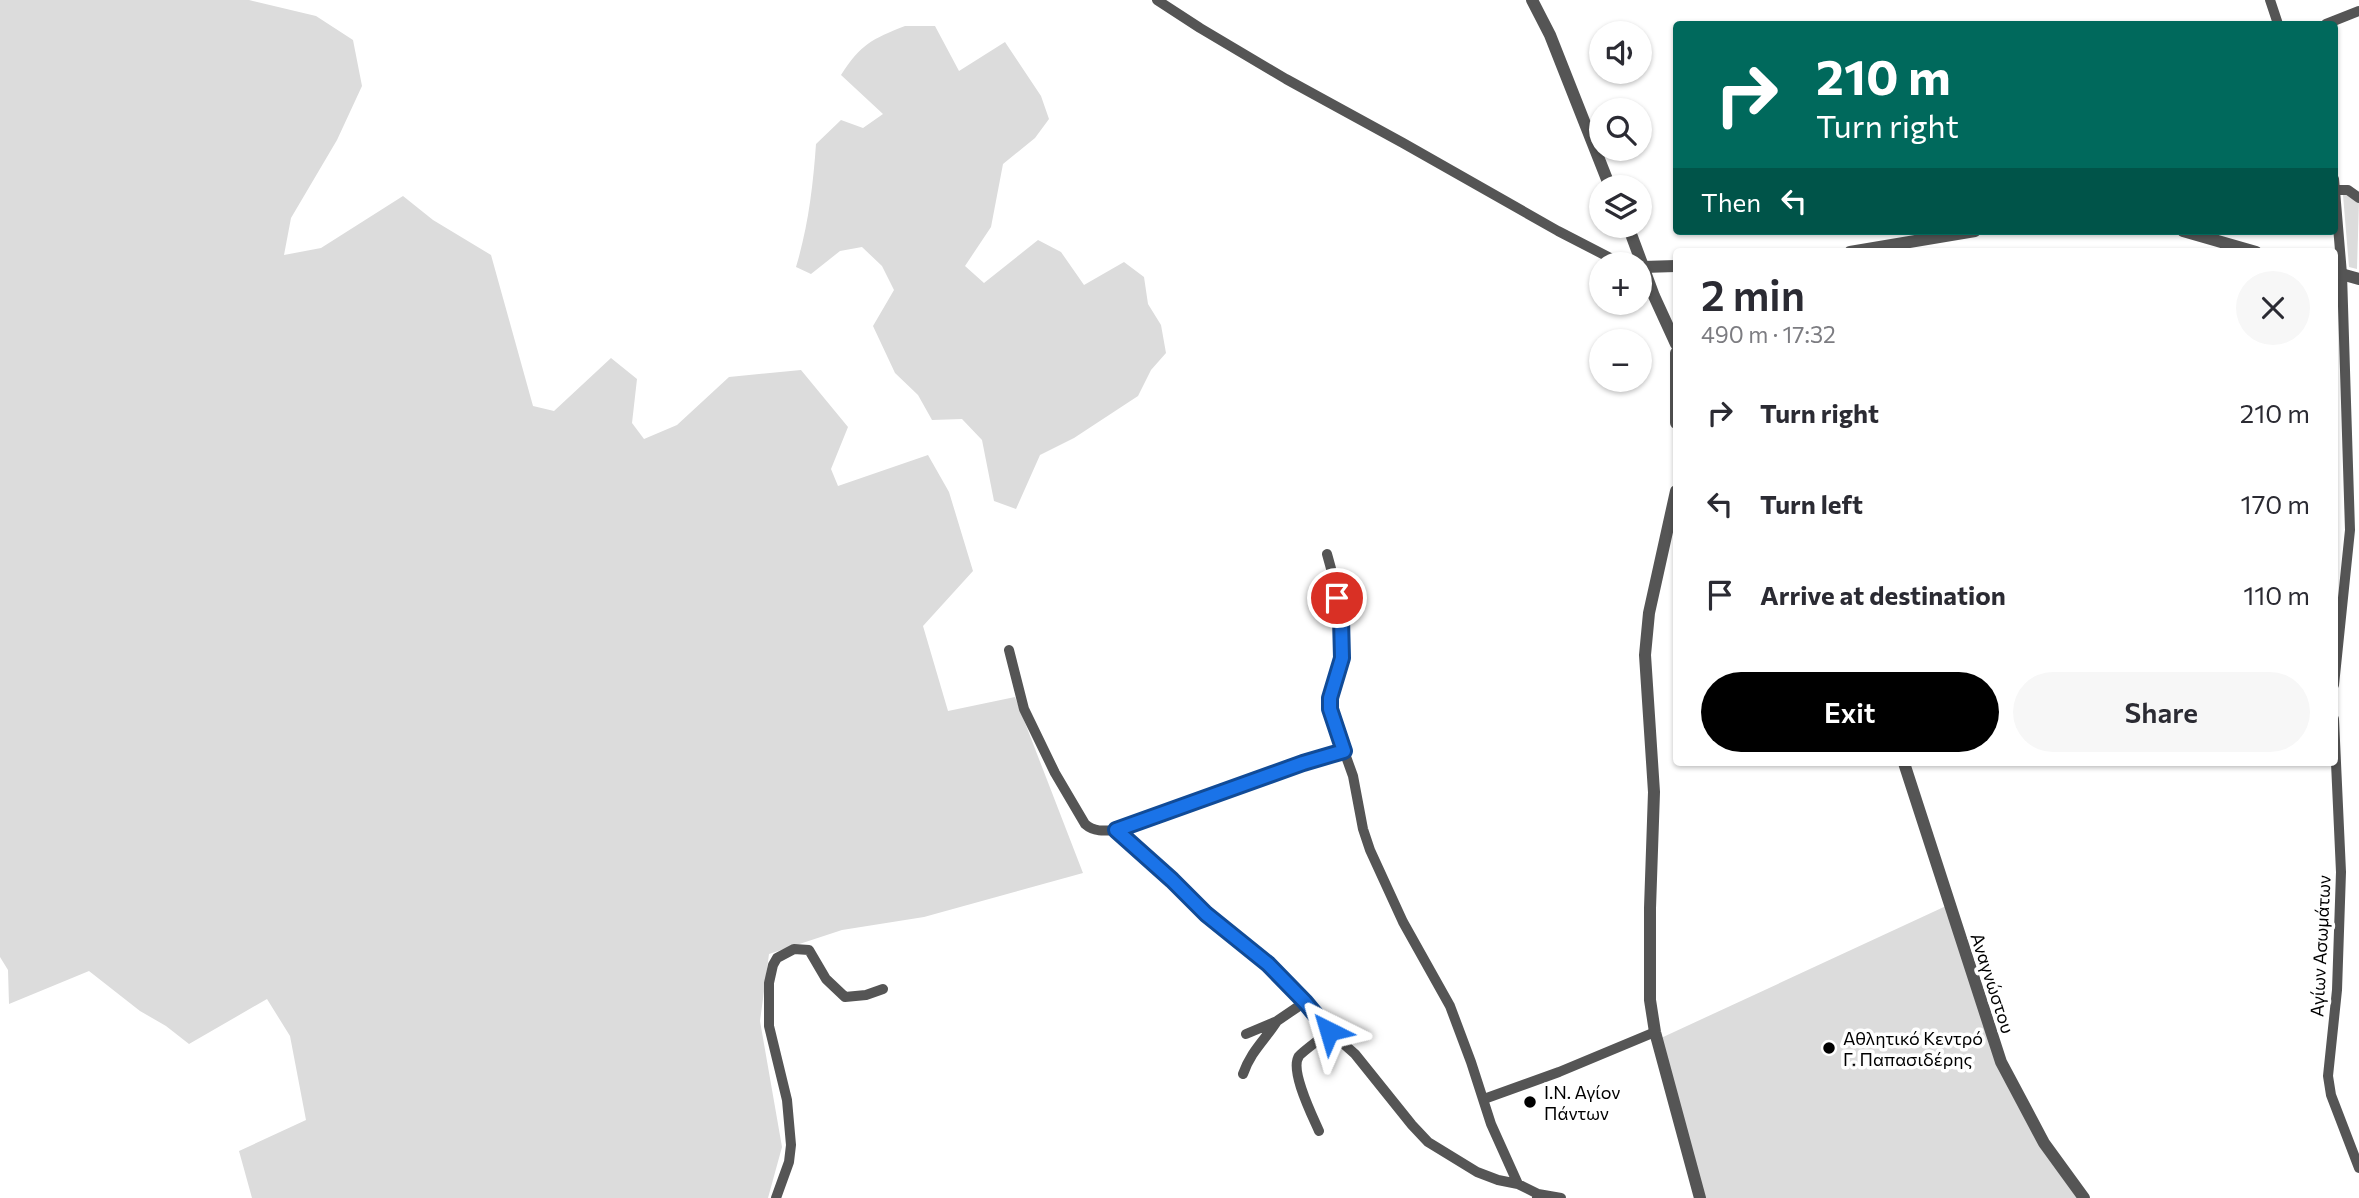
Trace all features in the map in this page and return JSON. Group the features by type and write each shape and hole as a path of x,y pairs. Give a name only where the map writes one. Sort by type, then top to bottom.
{"street":[{"path":"1157,0 1286,79 1599,252"},
{"path":"1532,0 1550,35 1605,175"},
{"path":"2270,0 2277,21"},
{"path":"2334,21 2359,11"},
{"path":"2338,186 2359,198"},
{"path":"1874,248 1951,235"},
{"path":"2197,235 2242,248"},
{"path":"1652,267 1673,266"},
{"path":"2338,646 2350,530 2338,273 2359,279"},
{"path":"1652,290 1673,337"},
{"path":"1673,504 1654,589 1645,655 1654,792 1650,1000 1655,1032 1700,1198"},
{"path":"1327,554 1334,578 1343,648 1340,669 1330,698 1330,709 1353,776 1363,829 1403,922 1450,1006 1491,1124 1518,1184"},
{"path":"1009,650 1024,709 1079,817 1090,829 1116,830 1344,751"},
{"name":"Αναγνώστου","path":"1905,766 2001,1062 2044,1143 2084,1198"},
{"name":"Αγίων Ασωμάτων","path":"2336,766 2341,872 2337,989 2328,1076 2331,1095 2359,1168"},
{"path":"1116,830 1206,914 1268,964 1329,1031 1355,1054 1429,1142 1478,1172 1497,1180 1518,1184 1538,1196 1561,1198"},
{"path":"776,1198 789,1162 791,1145 788,1100 769,1026 769,983 773,965 777,958 794,949 809,950 826,979 845,997 866,995 883,989"},
{"path":"1246,1034 1277,1021 1305,1002"},
{"path":"1243,1073 1253,1051 1277,1021"},
{"path":"1319,1131 1296,1067 1298,1056 1329,1031"},
{"path":"1484,1099 1559,1072 1655,1032"}],"shaded area":[{"path":"0,0 249,0 316,16 353,40 362,86 337,140 291,218 284,255 321,248 403,196 433,220 491,255 533,406 554,411 611,358 637,379 632,423 644,439 677,425 729,377 801,370 848,427 831,469 838,486 928,455 949,492 973,571 923,626 948,711 1015,697 1083,873 924,917 842,930 769,954 760,1021 782,1147 768,1198 252,1198 239,1151 306,1120 290,1036 267,999 189,1044 140,1011 89,971 9,1004 8,970 0,957"},
{"path":"905,26 935,26 959,71 1005,42 1041,96 1049,119 1035,138 1003,164 991,227 965,266 984,283 1038,240 1061,252 1084,285 1124,262 1144,277 1148,304 1161,325 1166,353 1151,370 1138,396 1074,438 1040,455 1016,509 994,501 982,440 962,419 932,420 918,395 895,373 873,326 894,290 882,266 862,247 840,251 811,274 796,267 809,207 816,144 841,120 863,128 883,114 841,75 861,49"},
{"path":"2347,192 2359,201 2357,269 2349,267 2343,195"},
{"name":"Αθλητικό Κεντρό Γ. Παπασιδέρης","path":"1946,906 1997,1058 2078,1198 1705,1198 1661,1038"}],"place":[{"name":"Αθλητικό Κεντρό Γ. Παπασιδέρης","path":"1829,1048"},
{"name":"Ι.Ν. Αγίον Πάντων","path":"1530,1102"}],"route":[{"path":"1329,1031 1268,964 1206,914 1116,830 1344,751 1330,709 1330,698 1340,669 1343,648 1337,598"}]}
